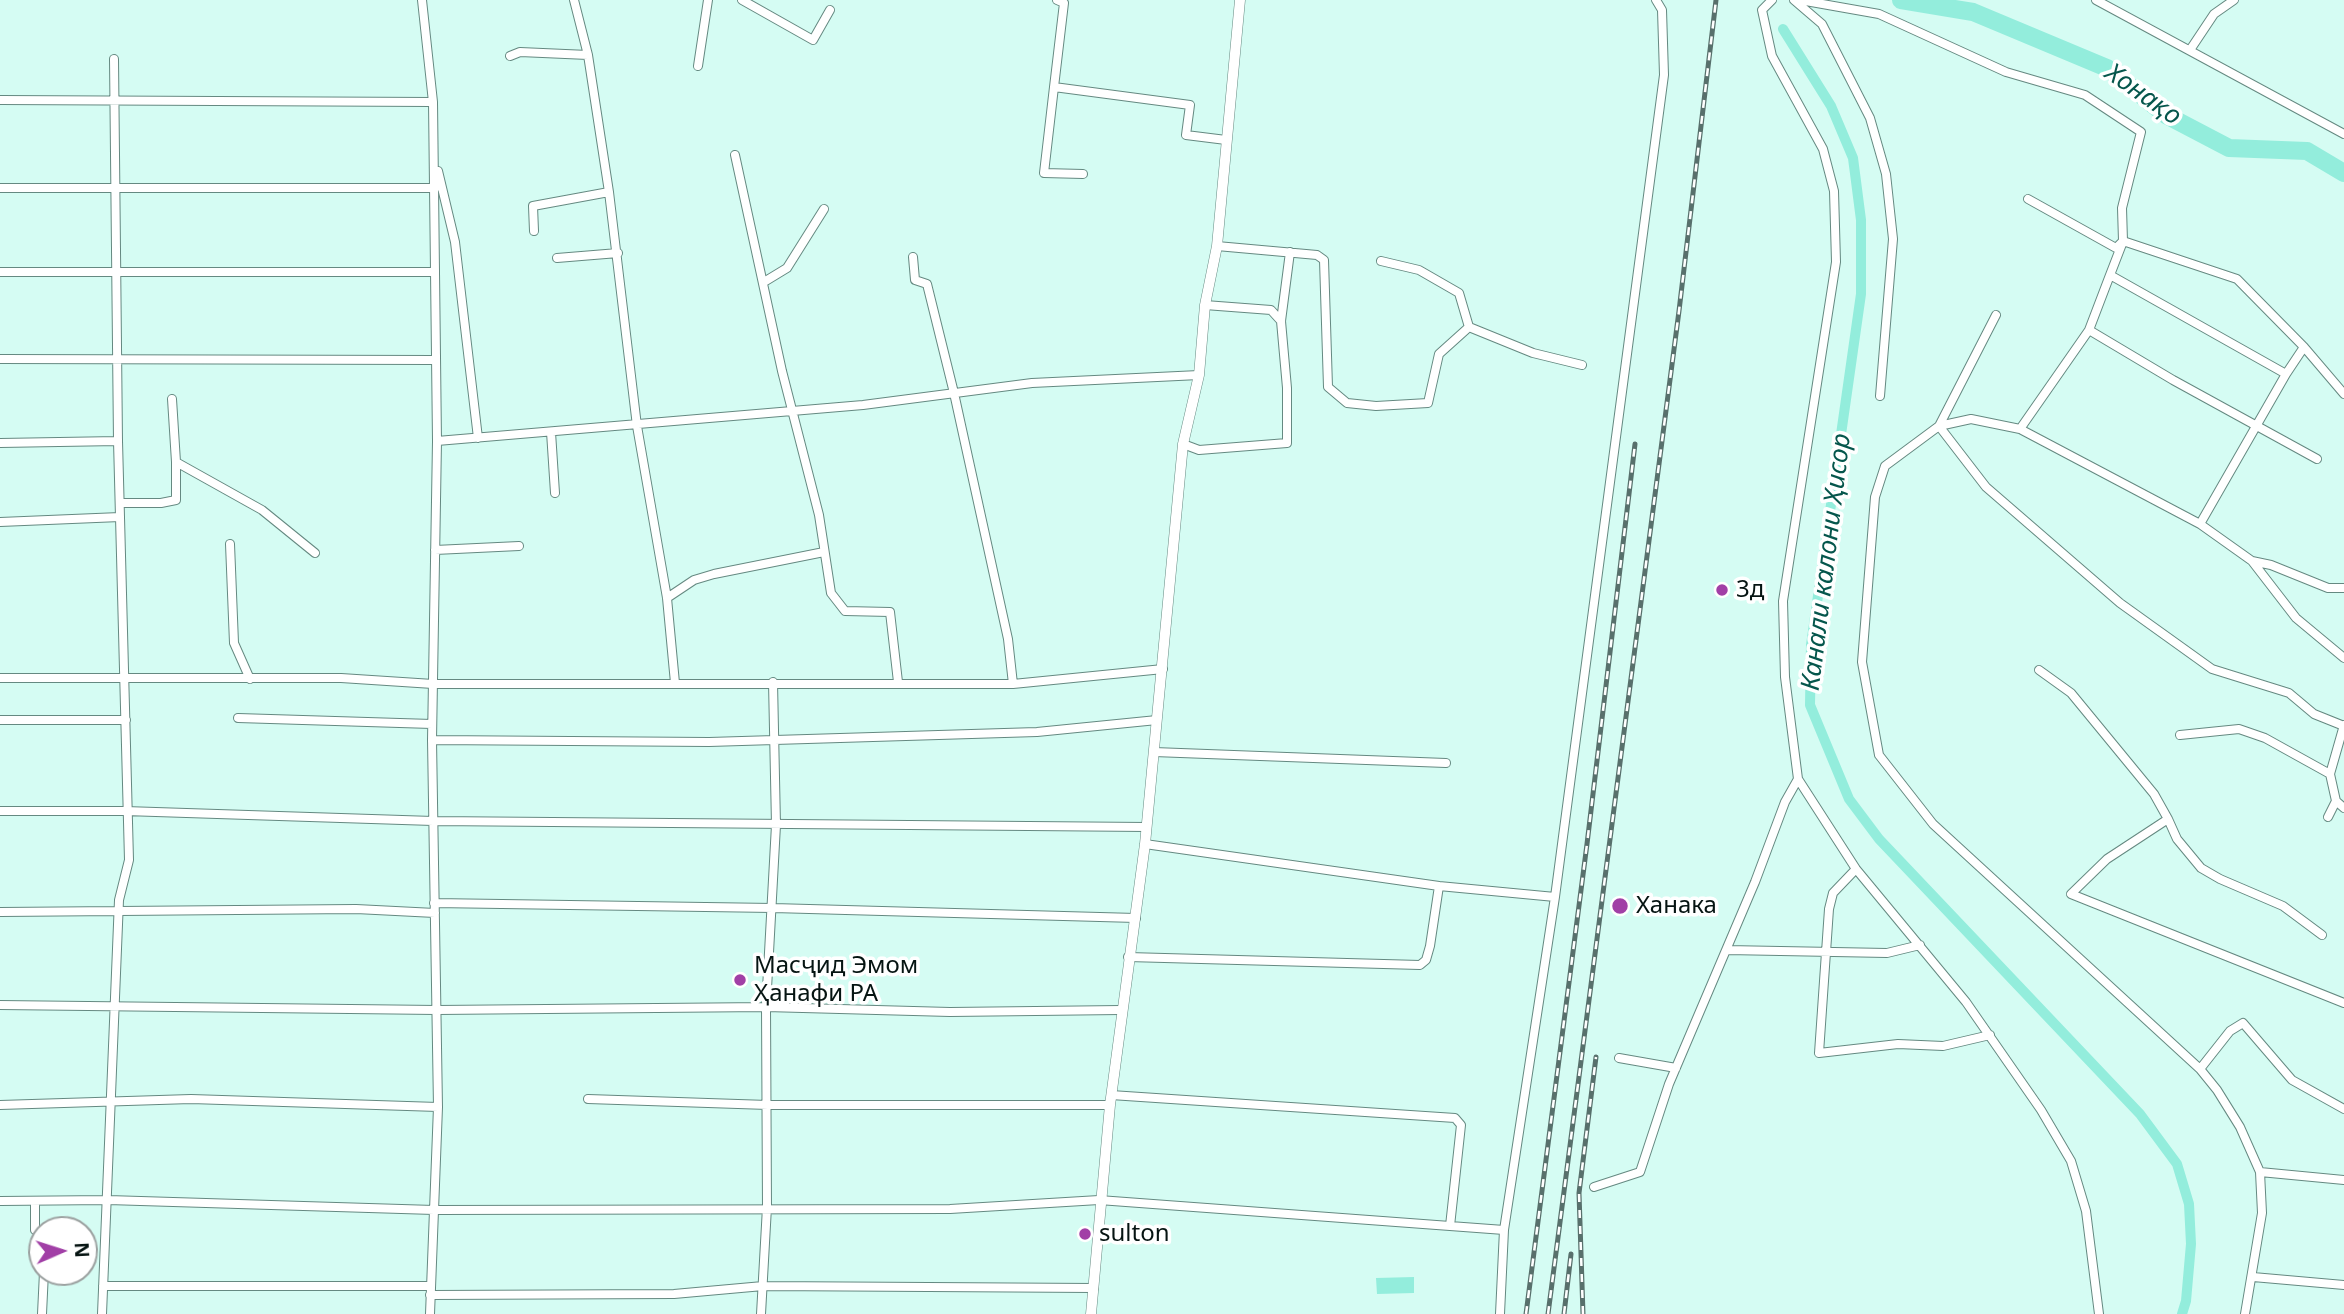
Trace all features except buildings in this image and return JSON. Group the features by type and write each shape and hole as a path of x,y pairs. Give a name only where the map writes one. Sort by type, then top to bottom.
{"street":[{"path":"422,0 433,102 435,188 436,441 432,740 438,1107 430,1314"},
{"path":"574,0 588,55 609,192 637,425 667,598 675,683"},
{"path":"698,66 708,0"},
{"path":"742,0 813,40 830,10"},
{"path":"1057,0 1064,3 1044,173 1083,174"},
{"path":"1091,1314 1099,1200 1121,1010 1147,827 1183,443 1199,375 1205,305 1217,246 1240,0"},
{"path":"1500,1314 1504,1230 1555,897 1664,75 1662,10 1656,0"},
{"path":"1772,0 1762,10 1772,56 1823,149 1834,191 1836,262 1783,601 1785,677 1798,779 1856,869 1990,1035 2071,1161 2086,1211 2099,1314"},
{"path":"1794,0 1822,24 1870,118 1886,174 1893,239 1880,396"},
{"path":"1800,0 1879,14 2006,72 2085,94 2141,132 2122,208 2123,241 2089,330 2020,429"},
{"path":"2096,0 2344,134"},
{"path":"2190,50 2214,14 2234,0"},
{"path":"510,56 520,52 588,55"},
{"path":"102,1314 108,1200 109,1099 117,1006 120,891 129,860 125,811 126,720 118,441 114,59"},
{"path":"1054,87 1190,106 1186,135 1226,140"},
{"path":"0,100 433,102"},
{"path":"434,154 455,242 478,438"},
{"path":"735,155 819,515 831,593 841,608 854,612 890,612 898,681"},
{"path":"0,188 435,188"},
{"path":"534,231 533,206 609,192"},
{"path":"2028,199 2116,248 2123,241"},
{"path":"764,282 787,268 824,209"},
{"path":"2123,241 2237,279 2304,347 2344,394"},
{"path":"1217,246 1317,254 1324,260 1328,387 1347,403 1376,406 1428,403 1439,354 1469,327"},
{"path":"1183,443 1199,450 1287,443 1287,388 1281,321 1290,252"},
{"path":"556,258 618,253"},
{"path":"913,257 915,280 927,284 954,393 1008,639 1013,684"},
{"path":"1381,261 1419,270 1459,293 1469,327"},
{"path":"0,272 435,272"},
{"path":"2110,275 2286,374"},
{"path":"1205,305 1271,310 1281,321"},
{"path":"1939,426 1996,315"},
{"path":"1469,327 1533,352 1582,365"},
{"path":"2089,330 2317,459"},
{"path":"2200,524 2304,347"},
{"path":"0,359 435,360"},
{"path":"436,441 863,405 1032,383 1199,375"},
{"path":"121,503 161,503 176,500 172,399"},
{"path":"2245,1314 2262,1213 2260,1172 2240,1127 2200,1069 1933,824 1879,755 1862,662 1875,497 1885,466 1939,426 1971,419 2020,429 2200,524 2252,561 2296,618 2344,658"},
{"path":"1939,426 1986,487 2120,603 2212,668 2289,693 2314,714 2344,725 2330,774 2336,800 2344,808"},
{"path":"551,432 555,493"},
{"path":"0,443 118,441"},
{"path":"176,462 262,510 315,553"},
{"path":"0,522 120,517"},
{"path":"229,544 234,643 250,679"},
{"path":"435,550 519,546"},
{"path":"667,598 694,580 714,574 824,552"},
{"path":"2252,561 2271,565 2328,588 2344,588"},
{"path":"0,678 341,678 433,684 898,681 1013,684 1163,669"},
{"path":"2039,670 2071,693 2154,794 2177,839 2202,867 2220,879 2283,906 2322,935"},
{"path":"761,1314 767,1207 766,1007 776,824 773,682"},
{"path":"238,718 432,724"},
{"path":"0,720 126,720"},
{"path":"432,740 774,741 1037,732 1157,720"},
{"path":"2180,735 2239,729 2265,738 2330,774"},
{"path":"1153,752 1446,762"},
{"path":"1594,1187 1640,1172 1676,1068 1727,950 1785,802 1798,779"},
{"path":"2328,817 2336,800"},
{"path":"0,811 125,811 433,821 1147,827"},
{"path":"2168,819 2107,859 2071,894 2344,1003"},
{"path":"1145,844 1439,886 1555,897"},
{"path":"1856,869 1833,893 1819,1053 1898,1044 1942,1046 1990,1035"},
{"path":"1128,957 1420,965 1426,960 1430,946 1439,886"},
{"path":"434,903 773,908 1136,918"},
{"path":"0,912 356,909 435,913"},
{"path":"1727,950 1887,953 1920,945"},
{"path":"0,1005 437,1010 766,1007 950,1012 1121,1010"},
{"path":"2200,1069 2230,1031 2243,1023 2292,1080 2344,1109"},
{"path":"1619,1058 1676,1068"},
{"path":"0,1105 109,1099 273,1100 438,1107"},
{"path":"588,1099 768,1105 1111,1100 1455,1118 1461,1125 1450,1226"},
{"path":"2260,1172 2344,1180"},
{"path":"0,1201 108,1200 434,1210 767,1207 950,1209 1099,1200 1504,1230"},
{"path":"35,1201 35,1216"},
{"path":"2253,1277 2344,1285"},
{"path":"42,1314 43,1286"},
{"path":"103,1286 674,1294 763,1286 1094,1288"}],"shaded area":[{"path":"1414,1277 1414,1293 1377,1294 1376,1278"}],"waterway":[{"name":"Хонақо","path":"1901,0 1973,12 2107,68 2166,115 2229,148 2307,151 2344,173"},
{"name":"Канали калони Ҳисор","path":"1783,29 1831,106 1853,158 1861,220 1861,294 1811,645 1810,705 1849,799 1879,839 2140,1114 2177,1164 2189,1204 2191,1244 2186,1301 2182,1314"}],"railway":[{"path":"1548,1314 1679,311 1716,0"},
{"path":"1526,1314 1635,444"},
{"path":"1583,1314 1579,1193 1596,1057"},
{"path":"1564,1314 1571,1254"}],"place":[{"name":"3д","path":"1722,590"},
{"name":"Ханака","path":"1620,906"},
{"name":"Масҷид Эмом Ҳанафи РА","path":"740,980"},
{"name":"sulton","path":"1085,1234"}]}
